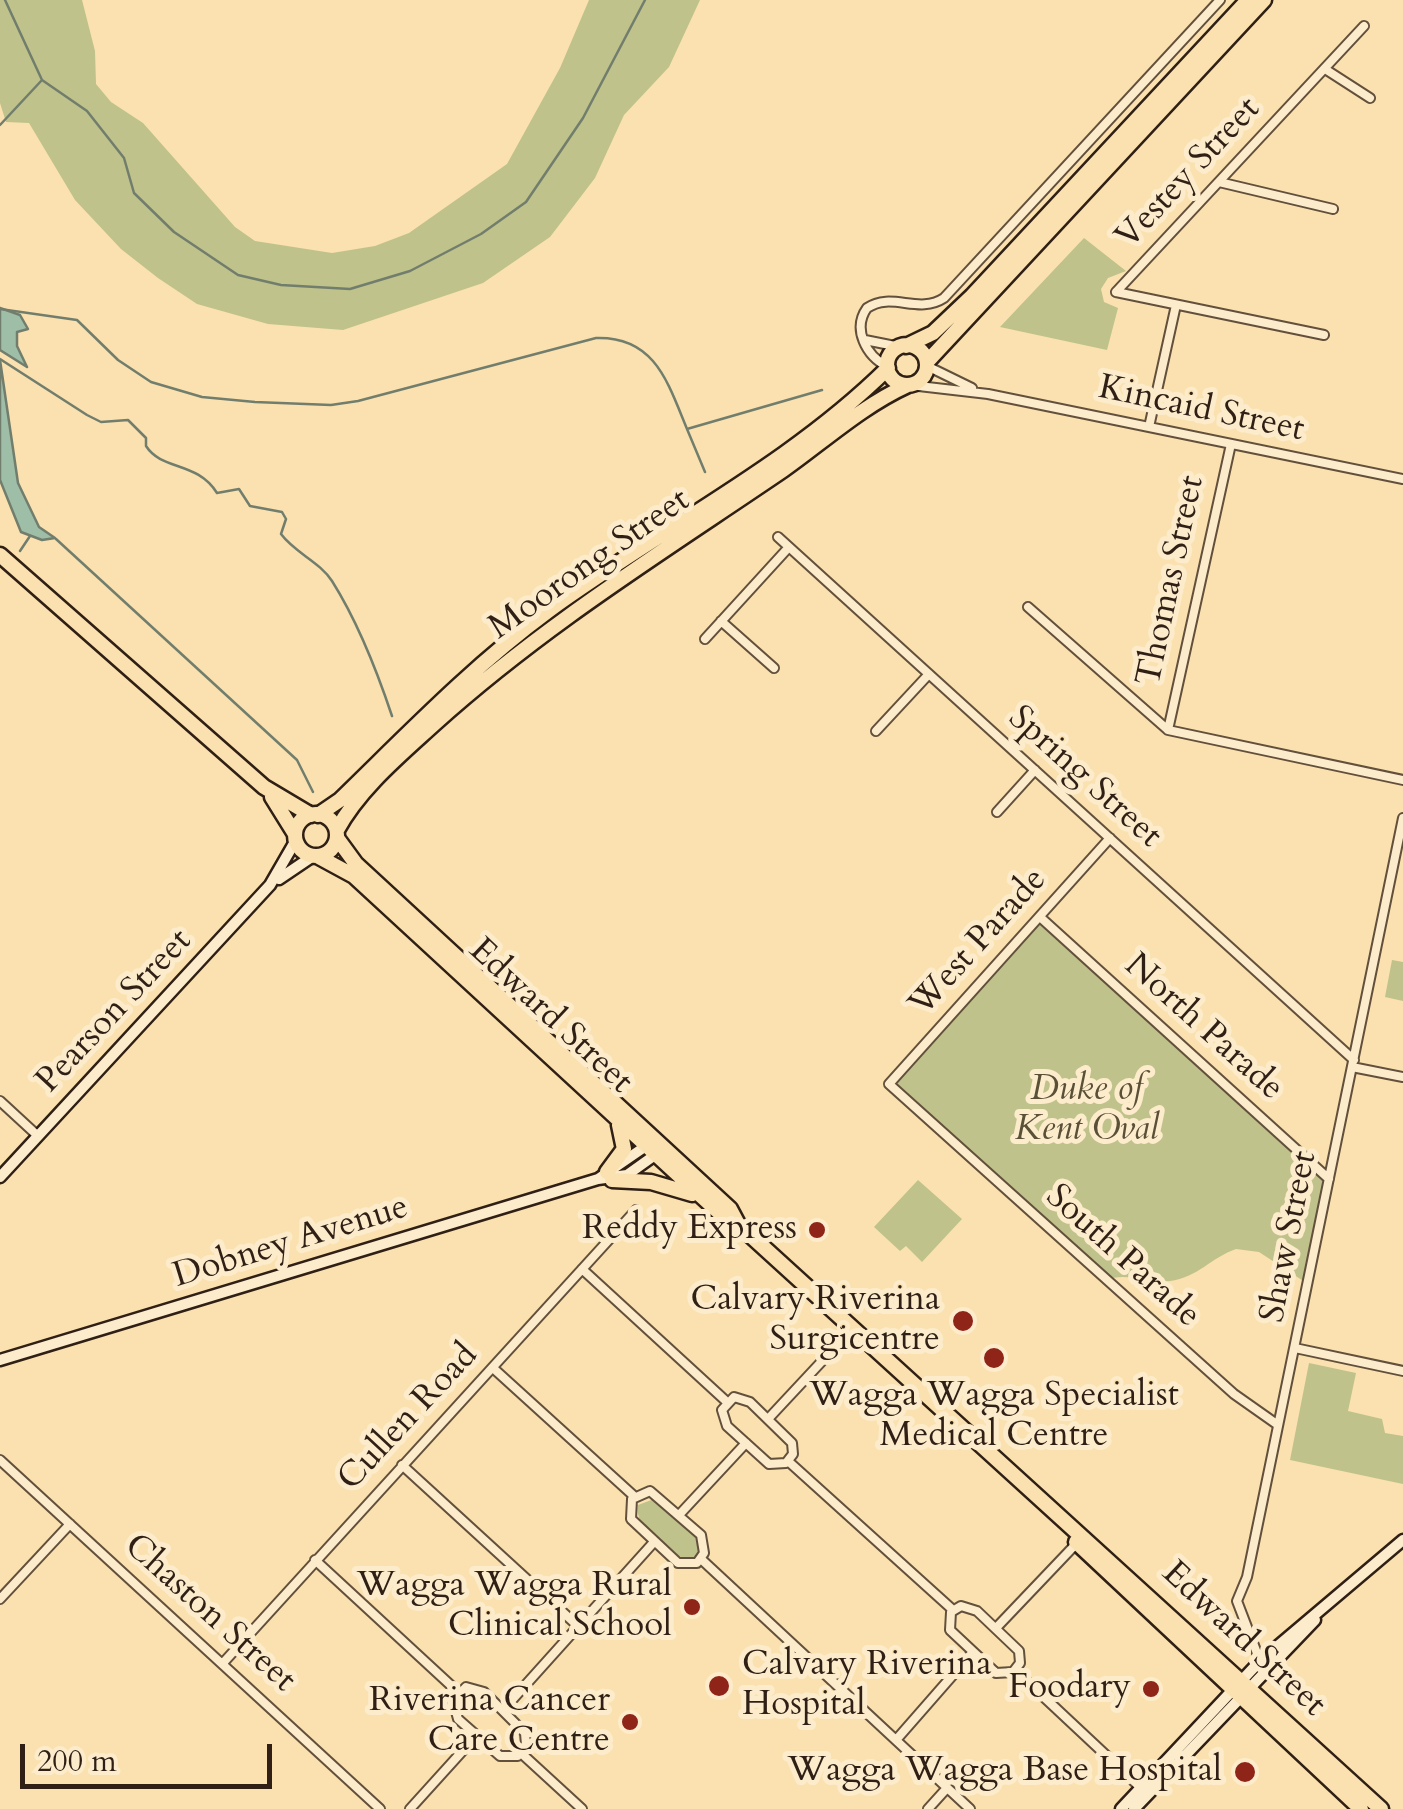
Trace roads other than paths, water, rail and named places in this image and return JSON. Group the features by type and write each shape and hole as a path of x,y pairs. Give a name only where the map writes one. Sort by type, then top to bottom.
{"highway":[{"path":"1248,0 972,296 932,332 891,354 888,367 894,380 909,385 922,379 927,364 1264,0"},
{"path":"904,346 920,350 927,364"},
{"name":"Moorong Street","path":"315,815 340,800 487,660 547,612 775,461 854,403 888,367"},
{"name":"Moorong Street","path":"337,834 356,800 415,741 552,624 782,470 874,402 909,385"},
{"path":"0,554 264,787 328,818 337,834 331,850 316,856 302,851 264,787"},
{"path":"296,837 301,821 315,815"},
{"name":"Edward Street","path":"337,834 356,864 702,1198 739,1224 1241,1688 1380,1809"},
{"name":"Edward Street","path":"316,856 354,876 613,1116 730,1209 739,1224"},
{"path":"613,1116 621,1128 624,1149 606,1177 651,1182 702,1198"},
{"name":"Edward Street","path":"1241,1688 1361,1809"}],"main road":[{"name":"Pearson Street","path":"0,1177 270,885 296,837"},
{"name":"Pearson Street","path":"270,885 316,856"},
{"name":"Dobney Avenue","path":"0,1360 606,1177 626,1175 653,1148"},
{"path":"1121,1809 1241,1688 1403,1540"},
{"path":"1134,1809 1241,1688 1260,1660 1322,1611"}],"street":[{"path":"888,367 874,357 865,340 861,318 874,303 924,307 946,296 1220,0"},
{"name":"Vestey Street","path":"1324,335 1116,292 1364,26"},
{"path":"1325,69 1370,98"},
{"path":"1219,182 1334,209"},
{"path":"1148,427 1176,304"},
{"path":"865,340 904,346"},
{"name":"Kincaid Street","path":"927,364 988,394"},
{"name":"Kincaid Street","path":"909,385 988,394 1403,480"},
{"name":"Thomas Street","path":"1168,730 1231,444"},
{"name":"Spring Street","path":"778,537 1353,1063"},
{"path":"704,639 789,547"},
{"path":"1028,607 1168,730 1403,780"},
{"path":"721,621 774,668"},
{"path":"876,731 929,674"},
{"path":"997,812 1035,770"},
{"name":"Shaw Street","path":"1260,1660 1237,1611 1237,1602 1246,1578 1295,1348 1403,818"},
{"name":"West Parade","path":"889,1084 1110,838"},
{"name":"North Parade","path":"1040,917 1329,1179"},
{"path":"1353,1063 1403,1078"},
{"name":"South Parade","path":"889,1084 1234,1394 1278,1425"},
{"path":"0,1100 38,1136"},
{"name":"Cullen Road","path":"223,1663 636,1210"},
{"path":"582,1268 727,1402"},
{"path":"768,1419 852,1330"},
{"path":"1295,1348 1403,1371"},
{"path":"493,1368 634,1497"},
{"path":"727,1402 745,1398 792,1442 788,1461"},
{"path":"727,1402 724,1421 746,1443 769,1464 788,1461"},
{"path":"679,1515 746,1443"},
{"name":"Chaston Street","path":"0,1460 380,1809"},
{"path":"788,1461 954,1610"},
{"path":"402,1465 578,1627"},
{"path":"656,1493 701,1535 701,1559 690,1565 678,1563 654,1542 631,1519 629,1506 634,1497 656,1493"},
{"path":"0,1599 70,1524"},
{"path":"996,1628 1079,1540"},
{"path":"503,1710 654,1542"},
{"path":"701,1559 970,1809"},
{"path":"314,1560 458,1692"},
{"path":"954,1610 972,1607 996,1628 1020,1652 1015,1670"},
{"path":"954,1610 950,1630 996,1673 1015,1670"},
{"path":"896,1740 973,1652"},
{"path":"1015,1670 1140,1788"},
{"path":"478,1688 503,1710 525,1733 526,1745 521,1753 500,1756 476,1736 454,1714 453,1701 458,1692 478,1688"},
{"path":"410,1809 476,1736"},
{"path":"521,1753 582,1809"},
{"path":"928,1809 947,1788"}],"waterway":[{"path":"5,0 42,80 87,111 124,158 134,193 174,232 238,275 281,285 350,289 410,271 481,234 526,202 583,118 645,0"},
{"path":"0,125 42,80"},
{"path":"0,309 77,320 118,360 151,382 202,397 331,405 358,401 596,338 616,339 646,354 665,379 687,429 822,390"},
{"path":"0,359 101,422 128,420 146,438 146,446 153,454 200,476 217,493 239,489 250,506 282,512 286,519 281,534 327,574 341,596 366,647 392,716"},
{"path":"687,429 705,472"},
{"path":"20,551 30,536"},
{"path":"56,539 297,760 313,792"}],"place":[{"name":"Reddy Express","path":"817,1230"},
{"name":"Calvary Riverina Surgicentre","path":"963,1321"},
{"name":"Wagga Wagga Specialist Medical Centre","path":"994,1358"},
{"name":"Wagga Wagga Rural Clinical School","path":"692,1607"},
{"name":"Calvary Riverina Hospital","path":"719,1686"},
{"name":"Foodary","path":"1151,1689"},
{"name":"Riverina Cancer Care Centre","path":"630,1722"},
{"name":"Wagga Wagga Base Hospital","path":"1245,1772"}],"park label":[{"name":"Duke of Kent Oval","path":"1087,1111"}]}
